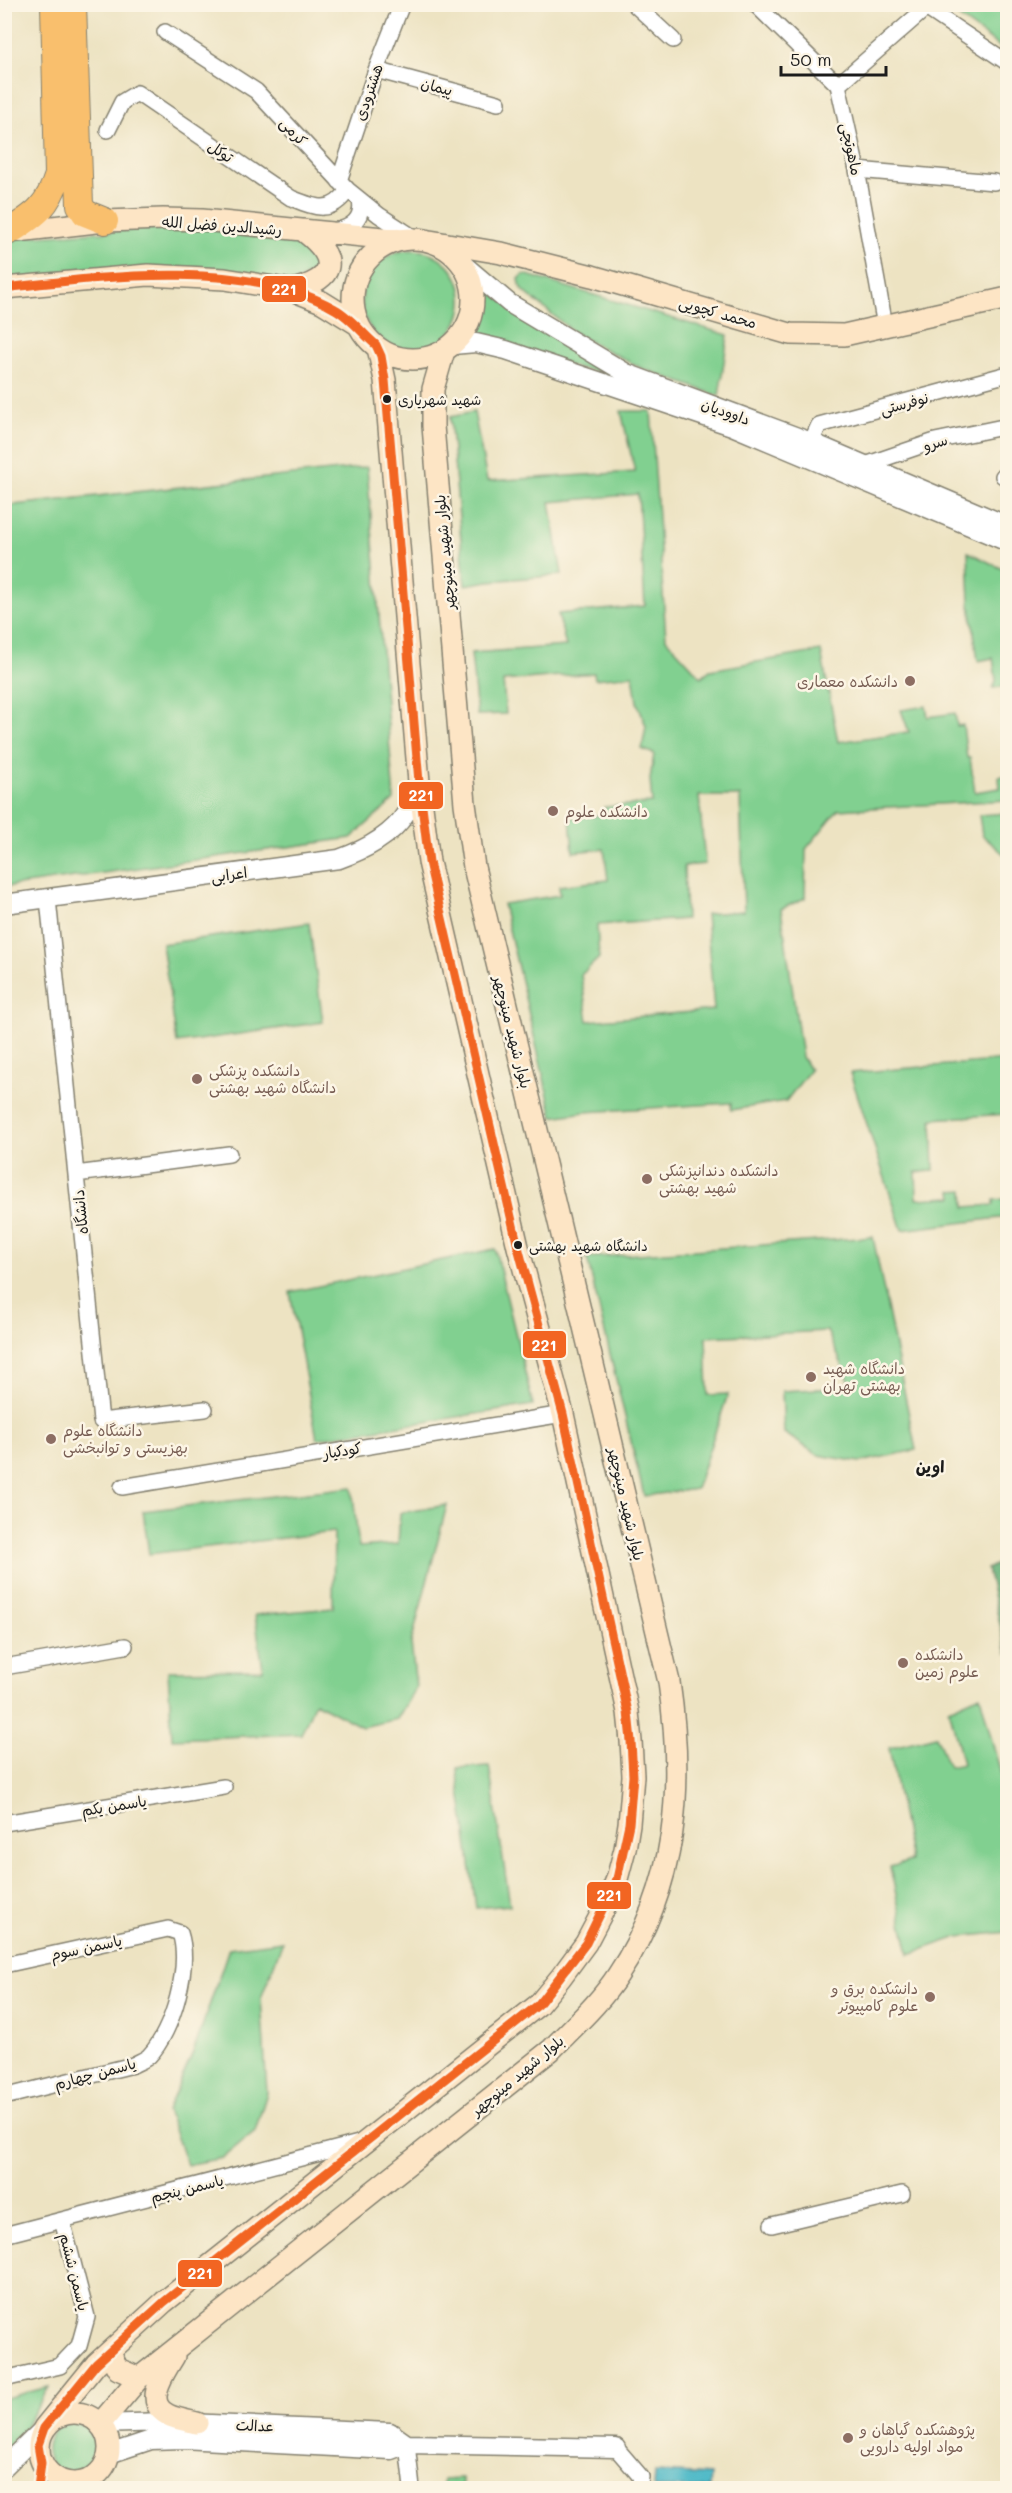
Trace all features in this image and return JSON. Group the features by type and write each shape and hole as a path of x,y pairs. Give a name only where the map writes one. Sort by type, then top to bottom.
{"highway":[{"path":"8,232 37,214 51,197 58,175 54,4"},
{"path":"73,4 81,205 85,213 105,222"}],"main road":[{"name":"رشیدالدین فضل الله","path":"8,232 105,222 202,220 416,240"},
{"path":"292,290 313,285 324,277 328,266 327,255 314,232"},
{"name":"محمد کچویی","path":"416,240 501,253 592,276 790,334 844,334 1008,298"},
{"path":"416,240 442,246 463,264 471,280 474,298 471,316 464,332 448,348 428,357 411,359 394,356 378,348 367,338 359,325 354,307 354,289 360,272 370,257 386,246 416,240"},
{"path":"4,288 148,275 225,279 292,290 322,302 359,325"},
{"path":"38,2488 41,2463 38,2445 44,2428 75,2388 109,2352 164,2302 537,2005 586,1943 606,1905 625,1849 633,1776 628,1712 563,1414 518,1246 431,873 419,782 385,380 378,348"},
{"name":"بلوار شهید مینوچهر","path":"100,2424 139,2378 551,2050 617,1977 649,1917 667,1861 675,1822 678,1758 669,1682 474,867 465,804 433,426 433,389 448,348"},
{"path":"180,2346 164,2371 156,2399 159,2407 168,2415 197,2423"},
{"path":"109,2352 112,2362 118,2369 139,2378"},
{"path":"41,2463 50,2475 63,2482 88,2484 106,2464 109,2454 106,2433 92,2418 71,2413 51,2420 44,2428"}],"street":[{"name":"هشترودی","path":"343,185 375,69 402,4"},
{"path":"634,4 673,40"},
{"path":"755,4 838,85 925,6 1008,63"},
{"name":"کرمی","path":"165,32 256,91 343,185 416,240"},
{"name":"پیمان","path":"375,69 498,103"},
{"name":"ماهوتچی","path":"838,85 857,170 885,326"},
{"name":"توکل","path":"108,130 122,102 137,93 291,198 313,207 330,207 340,201 343,185"},
{"path":"857,170 994,182"},
{"path":"314,232 351,226 359,219 362,209 360,200"},
{"name":"داوودیان","path":"463,264 509,303 624,380 732,426 1007,529"},
{"name":"داوودیان","path":"448,348 476,343 624,380 811,442 1007,529"},
{"name":"نوفرستی","path":"811,442 819,425 1008,374"},
{"name":"سرو","path":"865,465 935,441 1008,426"},
{"name":"اعرابی","path":"4,904 339,859 363,851 386,835 405,814 419,782"},
{"name":"دانشگاه","path":"48,898 101,1421 205,1409"},
{"path":"76,1174 229,1154"},
{"name":"کودکیار","path":"122,1487 563,1414"},
{"path":"4,1667 125,1646"},
{"name":"یاسمن یکم","path":"4,1823 225,1787"},
{"name":"یاسمن سوم","path":"4,1965 168,1929"},
{"name":"یاسمن چهارم","path":"4,2097 133,2065 147,2058 156,2047 175,2008 179,1988 184,1944 180,1933 168,1929"},
{"name":"یاسمن پنجم","path":"4,2235 369,2141"},
{"path":"772,2225 902,2194"},
{"name":"یاسمن ششم","path":"4,2379 60,2366 79,2346 87,2317 62,2220"},
{"name":"عدالت","path":"100,2424 197,2423 390,2432 407,2444"},
{"path":"4,2467 44,2428"},
{"name":"عدالت","path":"109,2454 140,2442 182,2439 392,2450 407,2444 616,2448"},
{"path":"407,2444 412,2488"},
{"path":"616,2448 641,2477 639,2488"}],"green space":[{"path":"944,5 1007,5 1007,52 946,8"},
{"path":"192,226 300,237 310,244 321,267 292,284 5,282 4,238"},
{"path":"402,250 422,250 448,264 459,281 462,300 459,319 448,336 422,350 402,350 384,342 370,328 362,310 362,290 370,272 384,258"},
{"path":"524,274 728,335 719,396 641,368 576,334 521,289 519,279"},
{"path":"479,285 589,358 605,372 578,368 470,335 482,311"},
{"path":"621,411 651,411 666,639 701,677 710,670 821,651 838,742 909,732 901,710 926,706 928,717 955,713 957,726 963,725 967,758 970,758 975,792 1000,788 999,777 1007,775 1007,800 838,810 806,849 805,898 781,909 802,1057 810,1070 786,1101 731,1110 731,1103 585,1112 553,1117 503,904 560,895 559,886 608,880 604,849 573,852 570,818 605,815 605,807 652,803 650,779 654,754 642,749 646,726 637,702 633,675 595,679 594,673 503,681 506,714 477,715 471,653 566,646 558,614 645,606 638,494 550,502 562,575 465,585 450,417 474,412 487,481 635,472","holes":["699,796 740,796 744,911 706,914 714,1010 588,1021 581,975 599,958 597,925 686,919 684,866 705,864"]},
{"path":"367,467 394,800 351,838 5,887 5,506"},
{"path":"968,552 1007,571 1007,686 993,688 996,681 993,658 978,661 970,604"},
{"path":"1007,813 1007,855 1005,855 982,835 979,815"},
{"path":"309,923 323,1022 177,1043 162,944"},
{"path":"1007,1060 1007,1114 932,1119 934,1171 916,1172 917,1199 953,1197 952,1191 964,1190 965,1207 994,1205 994,1200 1004,1199 1007,1217 902,1230 850,1073"},
{"path":"873,1237 916,1450 860,1462 818,1455 784,1433 782,1391 852,1387 827,1331 706,1337 708,1395 728,1394 696,1489 644,1496 587,1258 569,1259"},
{"path":"495,1249 533,1405 317,1439 290,1292"},
{"path":"352,1487 359,1547 398,1544 400,1513 447,1505 411,1643 416,1687 397,1719 362,1727 315,1702 301,1734 172,1739 168,1671 263,1670 255,1615 333,1608 334,1532 149,1554 143,1511"},
{"path":"1007,1558 1007,1654 987,1569"},
{"path":"980,1695 1007,1797 1007,1932 958,1937 909,1954 890,1867 911,1861 889,1748 936,1736 949,1767 963,1764 949,1709"},
{"path":"489,1766 510,1905 476,1908 457,1768"},
{"path":"283,1941 261,1998 267,2093 255,2131 222,2158 187,2165 167,2111 193,2053 229,1948"},
{"path":"49,2387 28,2423 5,2450 5,2398"},
{"path":"68,2423 78,2423 87,2427 95,2435 99,2449 95,2463 87,2471 78,2475 68,2475 59,2471 51,2463 47,2454 47,2444 51,2435 59,2427"},
{"path":"462,2478 462,2488 443,2488 443,2479"}],"water":[{"path":"655,2472 711,2475 710,2488 654,2488"}],"transit line":[{"name":"221","path":"4,288 85,279 173,275 217,277 260,283 300,293 341,312 376,345 381,356 385,380 419,782 429,862 518,1247 563,1414 628,1712 633,1776 629,1824 617,1879 586,1943 538,2005 164,2302 96,2364 44,2428 38,2445 41,2463 38,2488"}],"place":[{"name":"شهید شهریاری","path":"387,399"},
{"name":"دانشکده معماری","path":"910,681"},
{"name":"دانشکده علوم","path":"553,811"},
{"name":"دانشکده پزشکی دانشگاه شهید بهشتی","path":"197,1079"},
{"name":"دانشکده دندانپزشکی شهید بهشتی","path":"647,1179"},
{"name":"دانشگاه شهید بهشتی","path":"518,1245"},
{"name":"دانشگاه شهید بهشتی تهران","path":"811,1377"},
{"name":"دانشگاه علوم بهزیستی و توانبخشی","path":"51,1439"},
{"name":"دانشکده علوم زمین","path":"903,1663"},
{"name":"دانشکده برق و علوم کامپیوتر","path":"930,1997"},
{"name":"پژوهشکده گیاهان و مواد اولیه دارویی","path":"848,2438"}],"district":[{"name":"اوین","path":"930,1466"}]}
